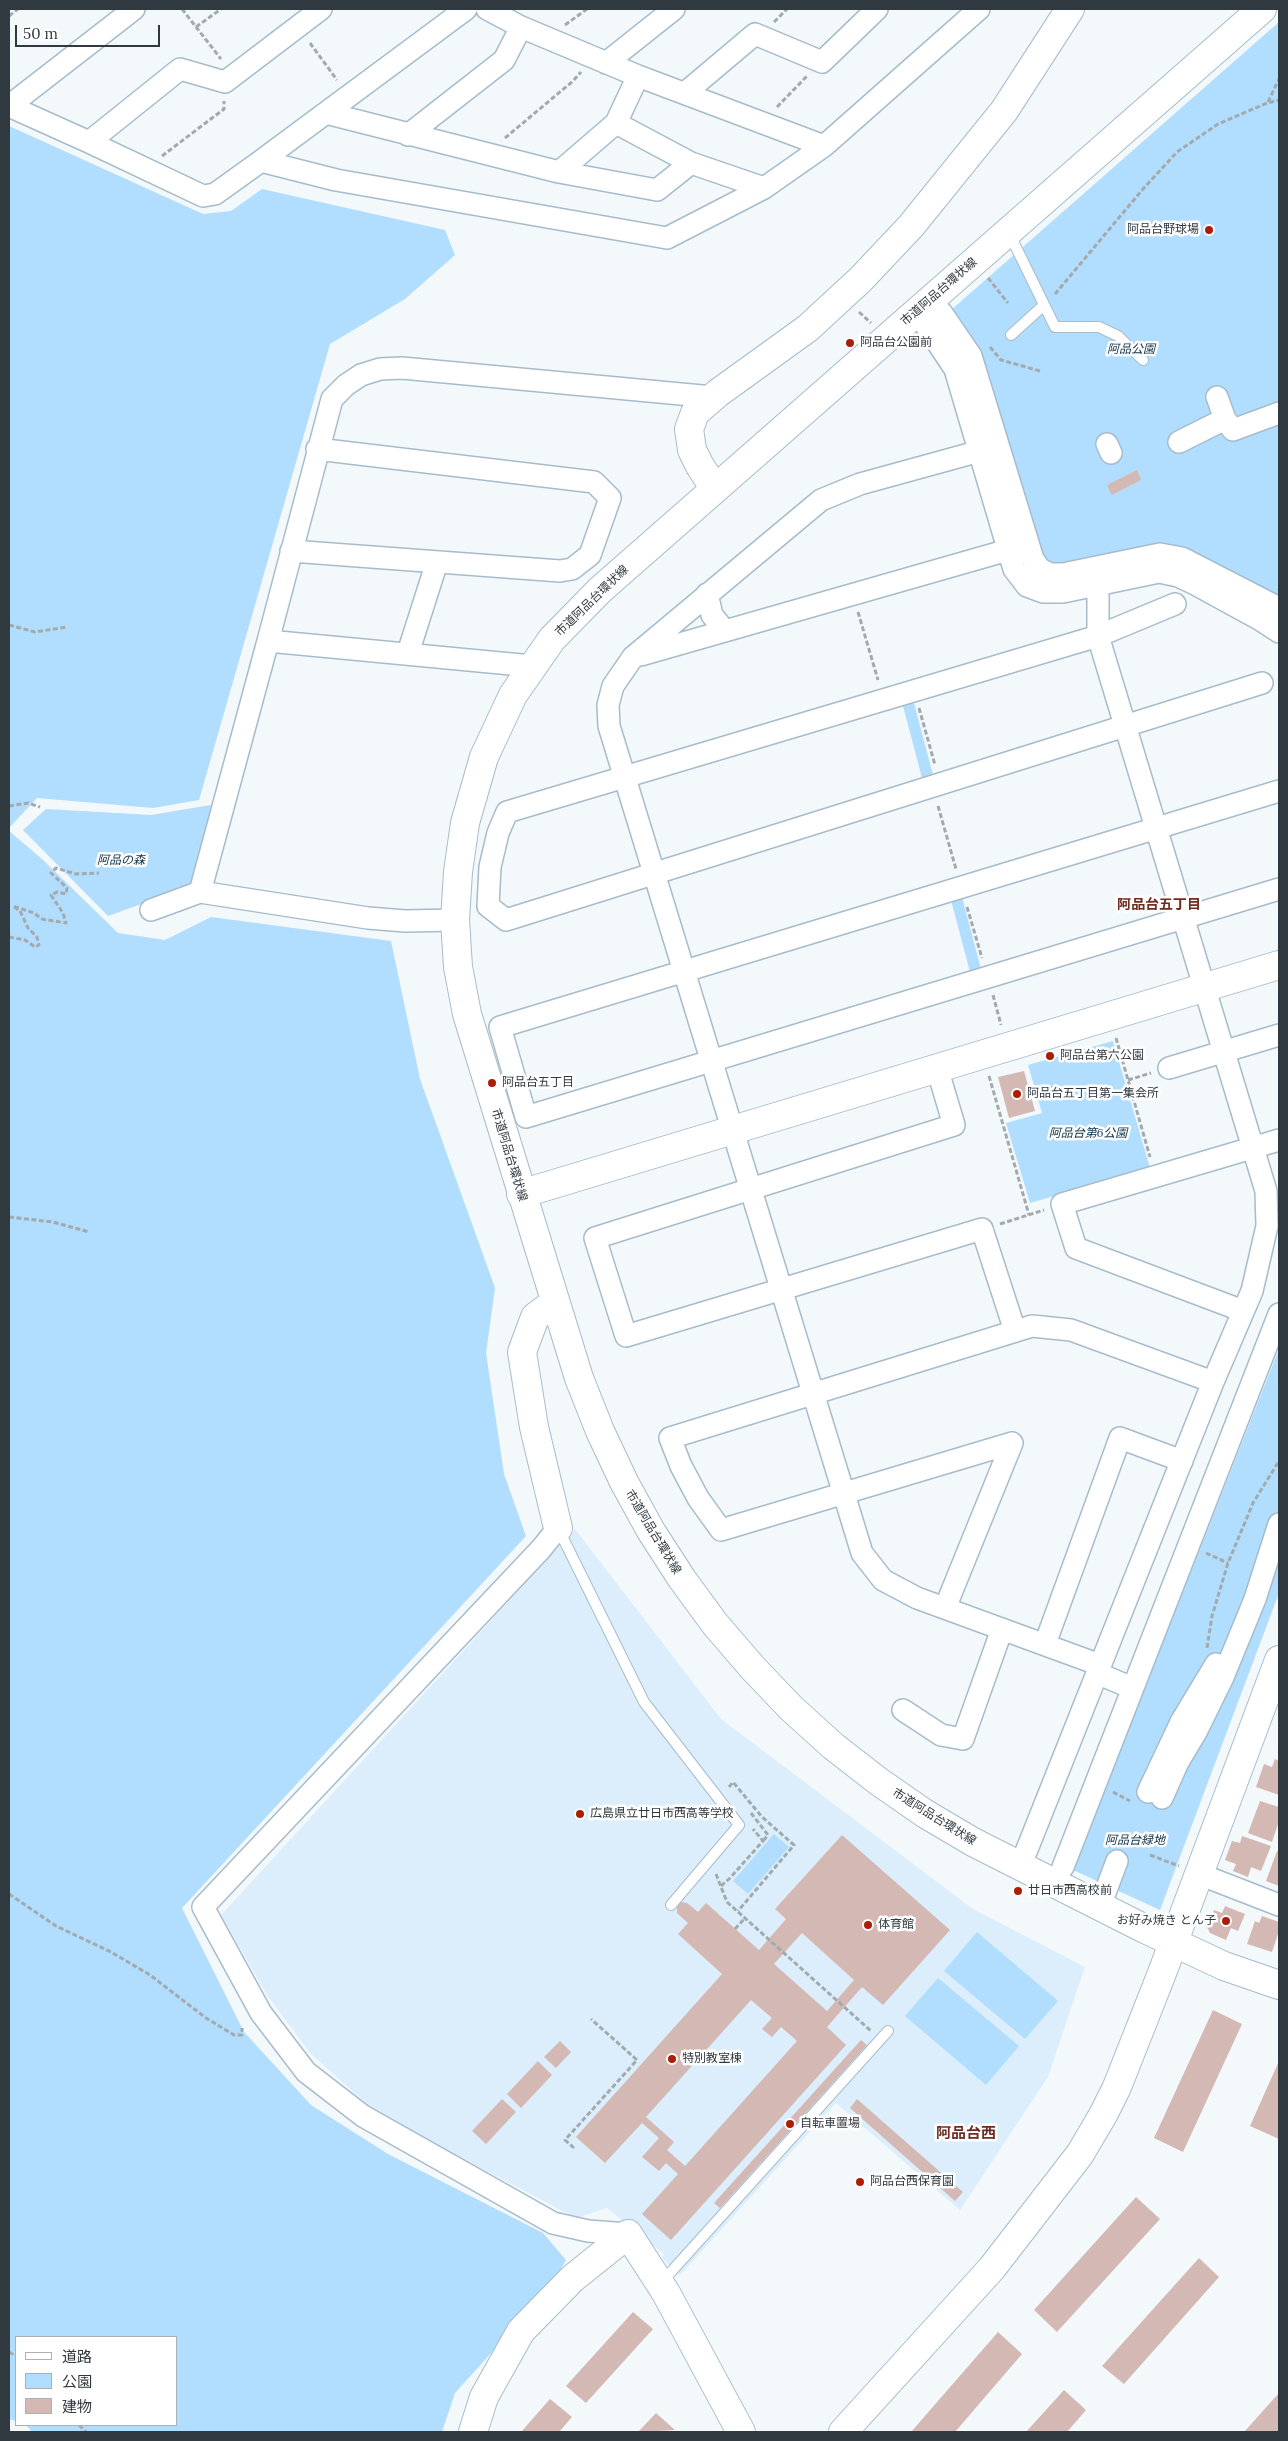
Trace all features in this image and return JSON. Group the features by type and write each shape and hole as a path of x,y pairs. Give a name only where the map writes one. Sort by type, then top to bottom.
{"street":[{"path":"134,9 9,106 203,196 215,194 466,9"},
{"path":"89,142 180,69 229,79 321,9"},
{"path":"486,9 521,27 638,76 824,146"},
{"path":"600,60 674,9"},
{"path":"685,93 755,34 822,62 877,9"},
{"path":"261,161 336,180 667,238 764,188 824,146 979,9"},
{"path":"715,489 692,450 689,429 695,413 713,397 808,328 861,279 911,226 1004,111 1070,9"},
{"name":"市道阿品台環状線","path":"1262,9 1008,232 929,312 715,489 575,613 532,666 497,725 473,790 460,856 455,920 458,968 467,1014 579,1378 600,1431 624,1482 682,1579 715,1624 772,1688 833,1746 878,1781 924,1813 1020,1867 1173,1943 1224,1966 1279,1985"},
{"path":"408,135 504,60 521,27"},
{"path":"560,172 616,123 638,76"},
{"path":"326,113 560,172 657,190 691,163"},
{"path":"616,123 691,163 764,188"},
{"path":"929,312 955,369 1014,569 1027,586 1043,592 1062,592 1159,572 1178,576 1259,618 1279,632"},
{"path":"929,312 971,356 1033,559 1040,569 1050,574 1062,574 1160,554 1182,558 1279,608"},
{"path":"200,892 268,641 317,449 332,399 346,385 361,375 380,369 402,368 713,397"},
{"path":"1217,397 1225,419 1233,430 1279,413"},
{"path":"1179,442 1225,419"},
{"path":"291,551 560,571 572,568 590,555 610,498 594,482 317,449"},
{"path":"980,451 860,484 821,500 633,657 613,686 608,705 609,726 862,1552 883,1580 917,1598 1045,1644 1099,1669 1132,1688"},
{"path":"633,657 1008,550"},
{"path":"408,653 437,562"},
{"path":"1020,1867 1213,1382 1252,1291 1267,1226 1266,1191 1098,636 1098,584"},
{"path":"708,594 712,615 725,631"},
{"path":"1175,604 1098,636 507,812 498,833 490,867 488,906 506,920 1262,682"},
{"path":"268,641 532,666"},
{"path":"1279,791 500,1027 526,1117 1279,889"},
{"path":"151,910 200,892 368,918 405,921 455,920"},
{"path":"521,1194 1279,965"},
{"path":"1169,1068 1279,1035"},
{"path":"937,1068 954,1125 595,1238 626,1336 982,1229 1015,1331"},
{"path":"1243,1311 1076,1248 1062,1204 1279,1140"},
{"path":"555,1302 535,1317 522,1352 534,1427 558,1528 541,1549 204,1906 261,2013 306,2072 363,2116 553,2223 588,2231 628,2234"},
{"path":"1063,1867 1279,1314"},
{"path":"945,1608 1012,1442 721,1530 698,1498 670,1438 1032,1326 1071,1330 1213,1382"},
{"path":"1045,1644 1120,1438 1182,1461"},
{"path":"1148,1798 1178,1762 1196,1732 1223,1677 1255,1599 1279,1524"},
{"path":"903,1710 941,1735 963,1739 1002,1629"},
{"path":"843,2432 992,2268 1080,2154 1117,2087 1173,1943 1191,1871 1279,1660"},
{"path":"1100,1906 1117,1861"},
{"path":"1191,1871 1279,1905"},
{"path":"628,2234 660,2283 741,2432"},
{"path":"472,2432 484,2397 521,2331 572,2278 628,2234"}],"lane":[{"path":"1008,232 1055,327 1099,327 1118,336 1143,360"},
{"path":"1011,335 1044,305"},
{"path":"558,1528 644,1702 739,1825 672,1904"},
{"path":"660,2283 888,2031"}],"path":[{"path":"9,16 18,9"},
{"path":"145,168 224,109 229,79 196,27 182,9"},
{"path":"196,27 221,9"},
{"path":"317,53 327,66"},
{"path":"485,154 600,60"},
{"path":"768,124 778,105 822,62"},
{"path":"1267,103 1279,79"},
{"path":"1044,305 1177,152 1218,124 1267,103 1279,100"},
{"path":"985,274 1008,302"},
{"path":"854,307 874,324"},
{"path":"989,346 1001,360 1040,371"},
{"path":"853,594 884,700"},
{"path":"9,625 35,632 68,627"},
{"path":"923,724 930,744"},
{"path":"932,786 962,887"},
{"path":"9,806 28,803 40,807"},
{"path":"9,937 25,940 35,948 39,945 37,937 28,928 20,911 13,906 34,913 42,919 66,923 63,913 51,895 57,892 66,894 67,888 51,873 56,868 76,874 99,873"},
{"path":"972,924 977,942"},
{"path":"1109,1016 1156,1177"},
{"path":"983,1054 1029,1215"},
{"path":"982,1229 1062,1204"},
{"path":"9,1217 53,1222 89,1232"},
{"path":"1206,1653 1212,1616 1228,1563 1253,1503 1279,1461"},
{"path":"1200,1551 1228,1563"},
{"path":"734,1793 728,1786 733,1782 762,1818 794,1845 738,1911"},
{"path":"1106,1788 1148,1798"},
{"path":"745,1807 768,1835 763,1842"},
{"path":"1150,1855 1191,1871"},
{"path":"721,1886 727,1902 881,2040"},
{"path":"9,1894 56,1926 112,1952 150,1975 206,2018 234,2035 242,2035 242,2028"},
{"path":"735,1929 746,1918"},
{"path":"574,2148 565,2140 637,2060 591,2019"}],"shaded area":[{"name":"広島県立廿日市西高等学校","path":"575,1529 721,1719 973,1909 1085,1967 1048,2077 960,2210 836,2103 680,2275 662,2258 664,2254 607,2208 576,2218 433,2143 367,2104 311,2054 267,1995 221,1915"}],"green space":[{"name":"阿品公園","path":"1279,22 1279,598 1054,565 1037,556 950,311"},
{"path":"9,126 203,214 231,211 262,189 445,230 455,255 405,299 330,344 199,800 153,808 37,798 9,828"},
{"path":"914,703 933,775 922,778 903,706"},
{"name":"阿品の森","path":"211,805 194,885 108,916 23,830 46,809 151,815"},
{"path":"9,831 42,859 118,933 165,940 211,917 391,941 420,1079 495,1288 486,1353 504,1474 526,1536 182,1908 244,2032 311,2105 388,2154 543,2233 566,2260 550,2288 455,2393 442,2432 32,2432 27,2426 178,2426 178,2336 15,2336 15,2421 9,2419"},
{"path":"962,897 981,969 970,972 951,900"},
{"name":"阿品台第6公園","path":"1113,1041 1150,1168 1030,1203 1006,1123 1042,1113 1028,1065"},
{"name":"阿品台緑地","path":"1279,1349 1279,1593 1160,1910 1073,1870"},
{"path":"774,1834 789,1847 748,1894 733,1881"},
{"path":"977,1932 1058,2001 1025,2039 944,1971"},
{"path":"938,1978 1019,2046 986,2085 905,2016"}],"building":[{"path":"1137,470 1141,480 1112,495 1107,485"},
{"name":"阿品台五丁目第一集会所","path":"1024,1071 1035,1111 1009,1118 998,1077"},
{"path":"1275,1759 1279,1761 1279,1795 1256,1787 1264,1764 1272,1767"},
{"path":"1260,1801 1279,1807 1279,1821 1272,1842 1248,1833"},
{"path":"842,1835 950,1930 883,2005 862,1987 827,2027 846,2045 671,2240 642,2214 678,2174 666,2163 659,2171 642,2157 659,2138 642,2123 605,2163 576,2137 722,1974 678,1934 688,1923 677,1913 677,1906 681,1902 687,1903 698,1912 706,1903 759,1950 786,1919 775,1909","holes":["802,1933 854,1980 827,2011 774,1964","751,2000 772,2018 762,2029 772,2037 781,2027 797,2041 685,2166 667,2150 674,2142 646,2117"]},
{"path":"1242,1836 1271,1846 1261,1871 1251,1867 1248,1877 1233,1871 1236,1864 1225,1860 1232,1841 1240,1843"},
{"path":"1277,1851 1279,1852 1279,1886 1266,1881"},
{"name":"お好み焼き とん子","path":"1225,1906 1245,1914 1238,1931 1231,1928 1226,1940 1210,1933 1207,1927 1214,1910 1222,1913"},
{"path":"1262,1916 1279,1922 1279,1931 1272,1952 1247,1944 1255,1921 1259,1923"},
{"path":"1213,2010 1242,2024 1183,2152 1154,2138"},
{"name":"自転車置場","path":"861,2040 867,2045 720,2208 714,2203"},
{"path":"560,2041 571,2052 556,2068 544,2057"},
{"path":"538,2061 552,2075 521,2108 507,2094"},
{"path":"1279,2061 1279,2139 1250,2126"},
{"path":"502,2099 516,2112 486,2144 472,2131"},
{"name":"自転車置場","path":"857,2099 963,2192 955,2201 850,2108"},
{"path":"1136,2197 1160,2219 1057,2332 1034,2310"},
{"path":"1199,2258 1219,2277 1124,2384 1102,2366"},
{"path":"633,2312 653,2329 586,2403 566,2386"},
{"path":"998,2332 1022,2354 955,2432 911,2432"},
{"path":"1064,2390 1086,2410 1067,2432 1026,2432"},
{"path":"1279,2393 1279,2432 1244,2432"},
{"path":"550,2399 572,2417 559,2432 521,2432"},
{"path":"656,2413 675,2430 638,2432"}],"place":[{"name":"阿品台野球場","path":"1209,230"},
{"name":"阿品台公園前","path":"850,343"},
{"name":"阿品台第六公園","path":"1050,1056"},
{"name":"阿品台五丁目","path":"492,1083"},
{"name":"阿品台五丁目第一集会所","path":"1017,1094"},
{"name":"広島県立廿日市西高等学校","path":"580,1814"},
{"name":"廿日市西高校前","path":"1018,1891"},
{"name":"お好み焼き とん子","path":"1226,1921"},
{"name":"体育館","path":"868,1925"},
{"name":"特別教室棟","path":"672,2059"},
{"name":"自転車置場","path":"790,2124"},
{"name":"阿品台西保育園","path":"860,2182"}],"district":[{"name":"阿品台五丁目","path":"1159,905"},
{"name":"阿品台西","path":"966,2134"}]}
